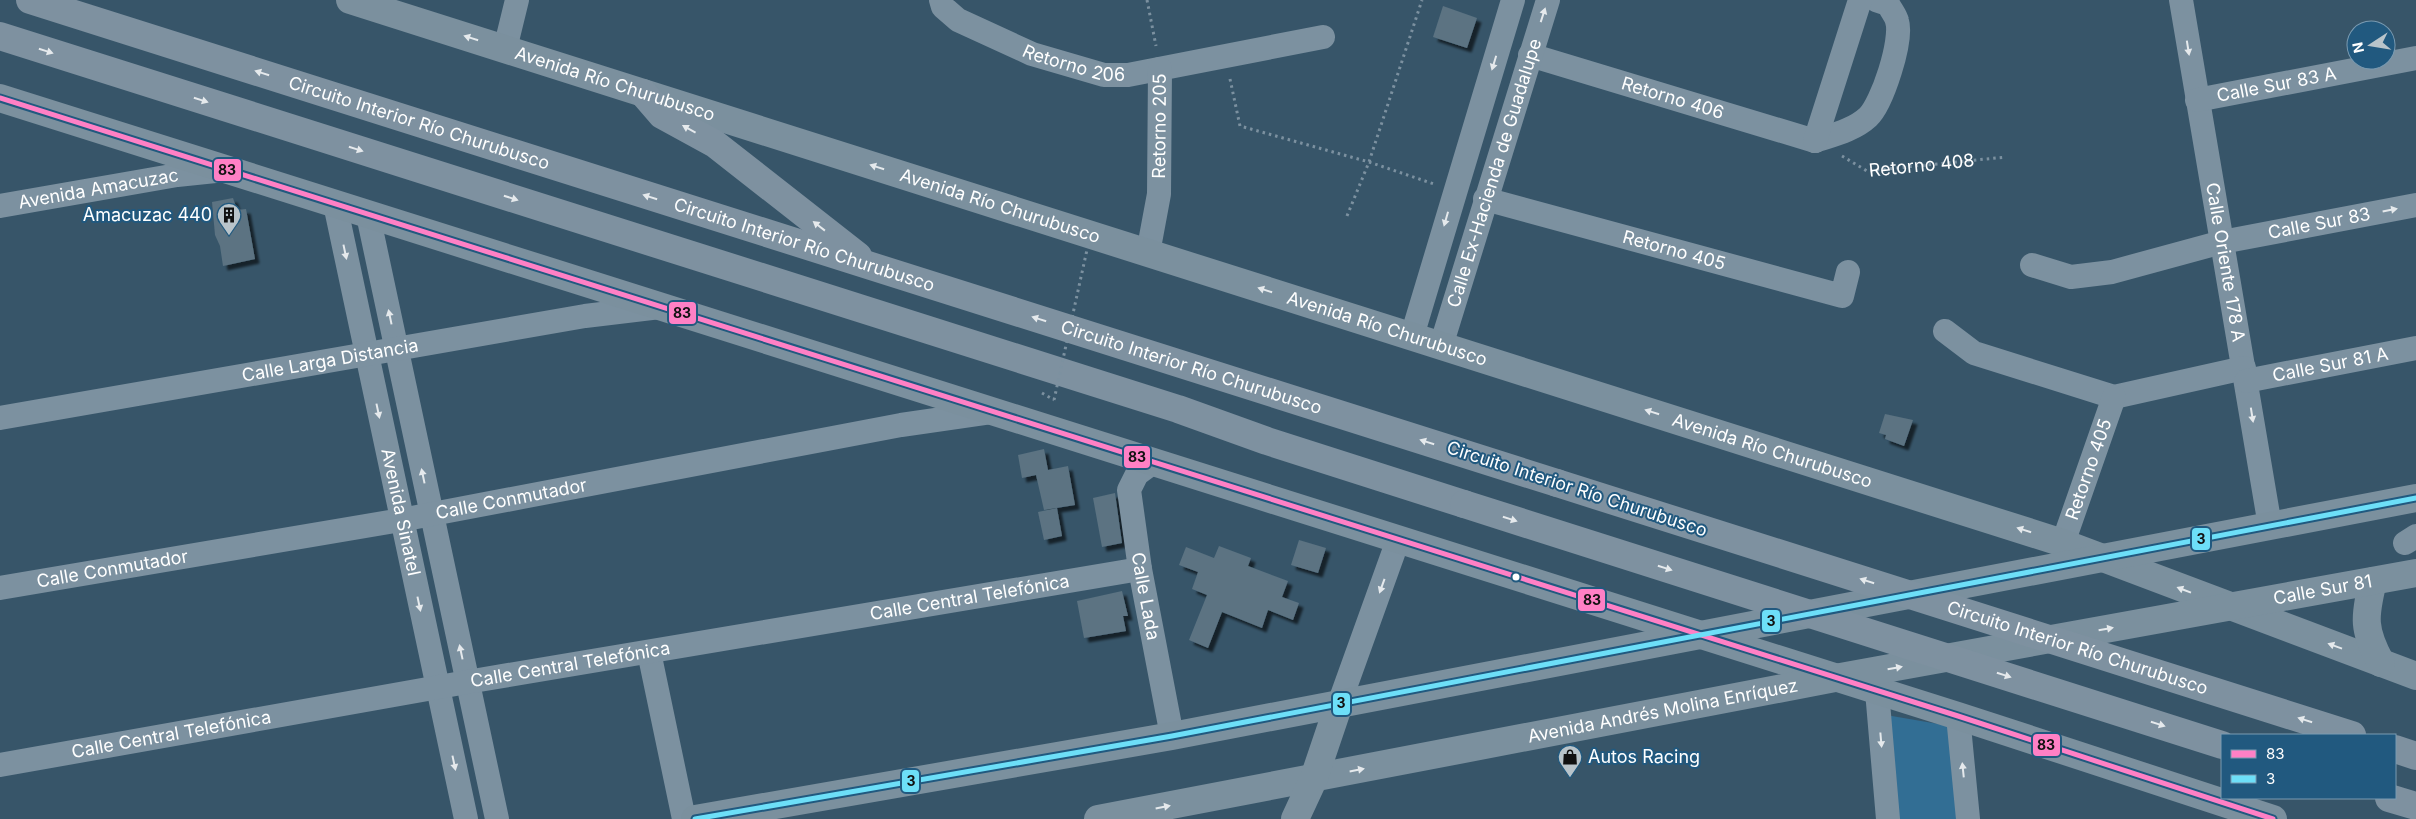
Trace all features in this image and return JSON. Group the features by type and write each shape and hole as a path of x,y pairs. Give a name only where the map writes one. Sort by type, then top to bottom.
{"highway":[{"name":"Circuito Interior Río Churubusco","path":"30,0 2349,734"},
{"path":"0,36 1178,409 1267,441 2221,745"},
{"path":"643,92 662,115 715,144 871,267"},
{"path":"2396,749 2416,756"},
{"path":"2392,799 2416,806"}],"main road":[{"name":"Avenida Río Churubusco","path":"350,0 2064,543 2416,676"},
{"path":"0,98 1699,636 1958,716 2273,819"},
{"path":"695,819 1172,736 2416,498"},
{"name":"Calle Sur 81","path":"2230,607 2416,573"},
{"path":"2374,581 2368,604 2366,624 2370,642 2381,663"},
{"name":"Avenida Andrés Molina Enríquez","path":"1098,819 1835,678 2230,607"},
{"path":"1295,819 1314,778 1339,704"},
{"path":"1314,778 1316,819"}],"street":[{"path":"505,49 517,0"},
{"name":"Retorno 206","path":"941,0 942,7 958,20 1032,54 1104,75 1128,75 1323,37"},
{"name":"Calle Ex-Hacienda de Guadalupe","path":"1412,336 1513,0"},
{"name":"Calle Ex-Hacienda de Guadalupe","path":"1440,346 1484,199 1548,0"},
{"path":"1815,141 1860,0"},
{"path":"1815,141 1844,131 1869,116 1881,93 1896,53 1899,38 1898,22 1888,4 1876,0"},
{"name":"Calle Oriente 178 A","path":"2181,0 2270,526"},
{"name":"Retorno 406","path":"1530,55 1815,141"},
{"name":"Calle Sur 83 A","path":"2197,100 2416,58"},
{"name":"Retorno 205","path":"1148,253 1159,194 1160,69"},
{"name":"Avenida Amacuzac","path":"0,206 178,175 227,170"},
{"name":"Retorno 405","path":"1484,199 1842,296 1848,272"},
{"name":"Avenida Sinatel","path":"334,204 466,819"},
{"name":"Calle Sur 83","path":"2222,242 2416,205"},
{"name":"Avenida Sinatel","path":"368,215 497,819"},
{"path":"2032,265 2071,277 2112,272 2222,242"},
{"name":"Calle Larga Distancia","path":"0,418 585,316 660,307"},
{"name":"Retorno 405","path":"1945,331 1974,353 2114,397 2245,375"},
{"name":"Calle Sur 81 A","path":"2245,375 2416,348"},
{"name":"Retorno 405","path":"2064,543 2114,397"},
{"name":"Calle Conmutador","path":"0,588 401,520 891,427 991,412"},
{"name":"Calle Lada","path":"1152,462 1137,474 1129,490 1140,569 1172,736"},
{"path":"1339,704 1398,540"},
{"name":"Calle Central Telefónica","path":"0,765 467,682 1140,569"},
{"path":"649,652 684,819"},
{"path":"1877,691 1888,819"},
{"path":"1958,716 1968,819"}],"path":[{"name":"Retorno 205","path":"1147,0 1160,69"},
{"path":"1347,216 1369,162 1422,0"},
{"path":"1225,56 1240,126 1369,162 1434,184"},
{"name":"Retorno 408","path":"1815,141 1868,171 2006,157"},
{"path":"1054,400 1092,227"}],"shaded area":[{"path":"1886,715 1956,727 1965,819 1896,819"}],"building":[{"path":"1443,6 1477,18 1467,48 1433,37"},
{"name":"Amacuzac 440","path":"233,198 237,210 246,209 255,259 223,266 220,246 215,235 212,202"},
{"path":"1885,414 1913,420 1904,446 1885,439 1886,435 1879,433"},
{"path":"1044,449 1048,470 1068,466 1075,505 1044,510 1036,475 1022,478 1018,455"},
{"path":"1115,493 1122,543 1102,547 1093,498"},
{"path":"1057,508 1062,536 1044,540 1038,512"},
{"path":"1299,540 1326,548 1318,573 1291,565"},
{"path":"1219,546 1251,558 1248,566 1288,581 1282,597 1299,603 1293,620 1268,610 1262,628 1222,612 1208,648 1189,640 1207,595 1192,589 1198,572 1179,565 1186,547 1214,558"},
{"path":"1122,591 1128,616 1123,616 1126,631 1084,638 1077,601"}],"transit line":[{"name":"83","path":"0,98 1958,716 2273,819"},
{"name":"3","path":"695,819 1172,736 2416,498"}],"place":[{"name":"Amacuzac 440","path":"229,236"},
{"name":"Autos Racing","path":"1570,778"}]}
